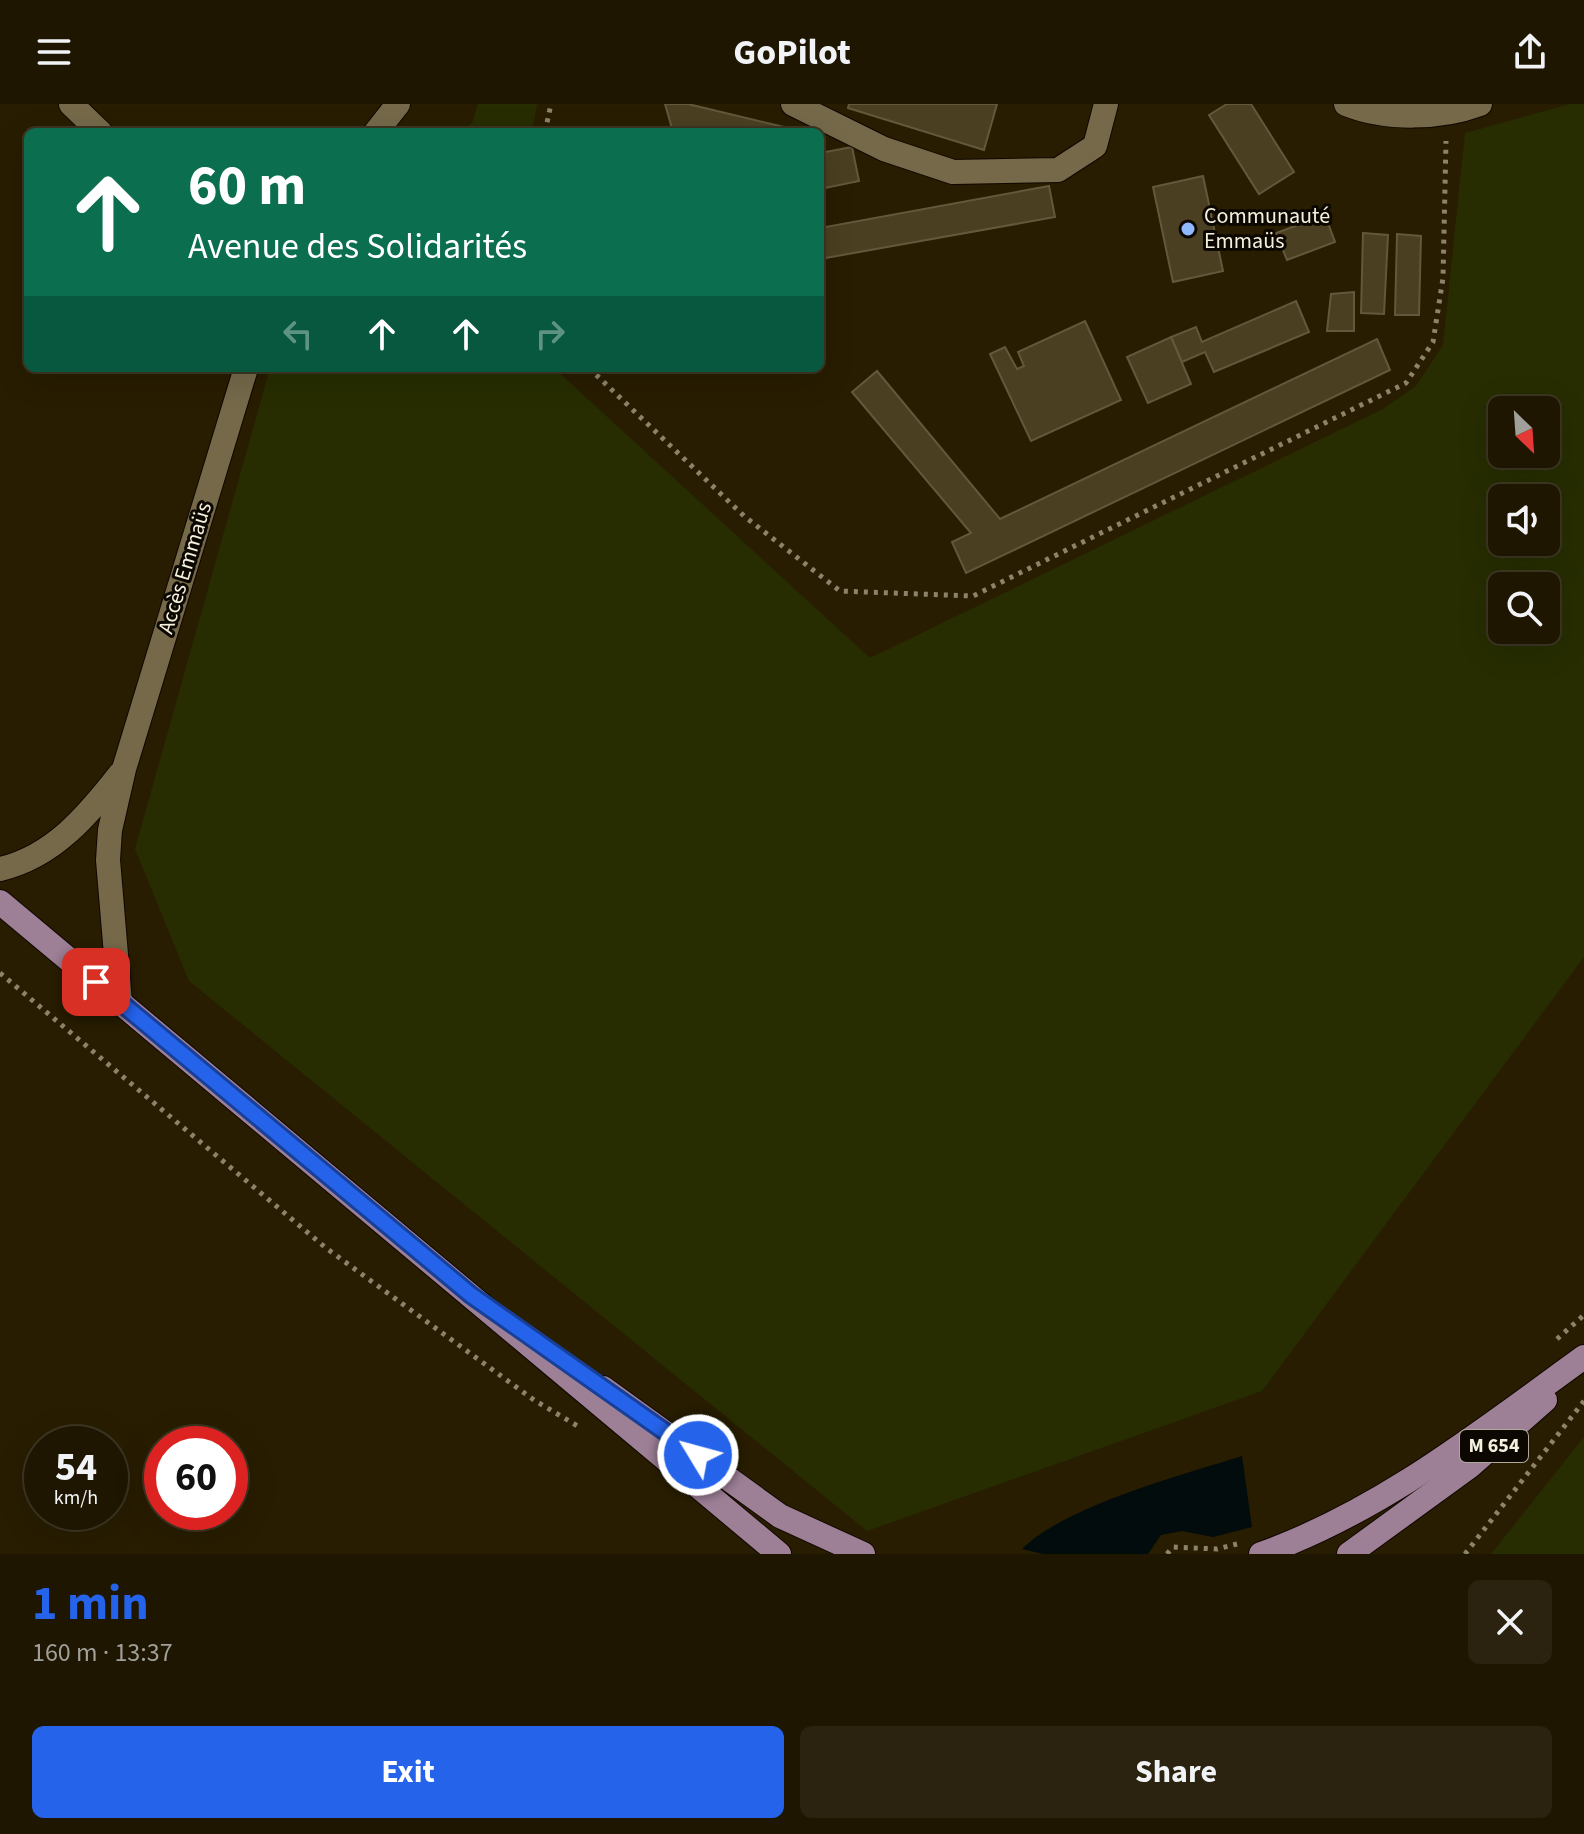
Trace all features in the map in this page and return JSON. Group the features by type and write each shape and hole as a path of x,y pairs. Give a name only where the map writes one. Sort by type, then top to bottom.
{"main road":[{"path":"0,902 779,1554"},
{"path":"471,1295 664,1430 760,1502 801,1527 863,1554"},
{"path":"1261,1554 1328,1526 1415,1474 1584,1357"},
{"name":"M 654","path":"1349,1554 1520,1424 1584,1357"},
{"name":"M 654","path":"1329,1554 1394,1521"}],"street":[{"path":"71,104 96,128"},
{"path":"379,128 398,104"},
{"path":"793,104 884,149 953,172 1058,170 1095,146 1106,104"},
{"path":"1346,104 1370,114 1455,113 1480,104"},
{"name":"Accès Emmaüs","path":"120,1002 108,860 110,830 124,769 245,372"},
{"path":"0,869 25,861 54,844 89,813 124,769"}],"path":[{"path":"546,128 551,104"},
{"path":"593,372 744,516 840,591 973,596 1406,383 1433,342 1443,278 1444,146 1455,113"},
{"path":"0,973 326,1248 534,1400 587,1432"},
{"path":"1465,1554 1584,1401"}],"green space":[{"path":"478,104 537,104 533,128 466,128 472,123"},
{"path":"1570,104 1584,104 1584,957 1262,1391 867,1531 189,981 135,849 269,372 558,372 870,658 1383,409 1416,386 1443,345 1465,133"},
{"path":"1584,1437 1584,1554 1491,1554"}],"shaded area":[{"path":"1242,1456 1252,1527 1213,1537 1182,1531 1161,1535 1148,1554 1043,1554 1022,1549 1041,1533 1095,1506 1157,1482"}],"building":[{"path":"665,104 688,104 788,128 672,128"},
{"path":"849,104 997,104 984,150 848,108"},
{"path":"1227,104 1251,104 1294,172 1259,194 1209,115"},
{"path":"852,147 859,181 824,188 824,152"},
{"name":"Communauté Emmaüs","path":"1203,176 1223,271 1173,282 1153,187"},
{"path":"1049,186 1055,217 824,258 824,227"},
{"path":"1325,215 1335,242 1287,260 1276,233"},
{"path":"1363,233 1388,235 1384,314 1361,313"},
{"path":"1397,234 1421,236 1419,315 1395,315"},
{"path":"1354,292 1354,331 1327,331 1331,294"},
{"path":"1296,301 1309,332 1214,372 1205,352 1182,362 1171,337 1196,327 1202,342"},
{"path":"1085,321 1121,400 1031,441 990,354 1005,347 1017,369 1024,366 1018,352"},
{"path":"1171,337 1191,384 1148,403 1127,357"},
{"path":"1377,339 1390,370 966,573 952,542 971,533 852,392 877,371 1000,519"}],"place":[{"name":"Communauté Emmaüs","path":"1188,229"}],"route":[{"path":"96,982 471,1295 698,1455"}]}
